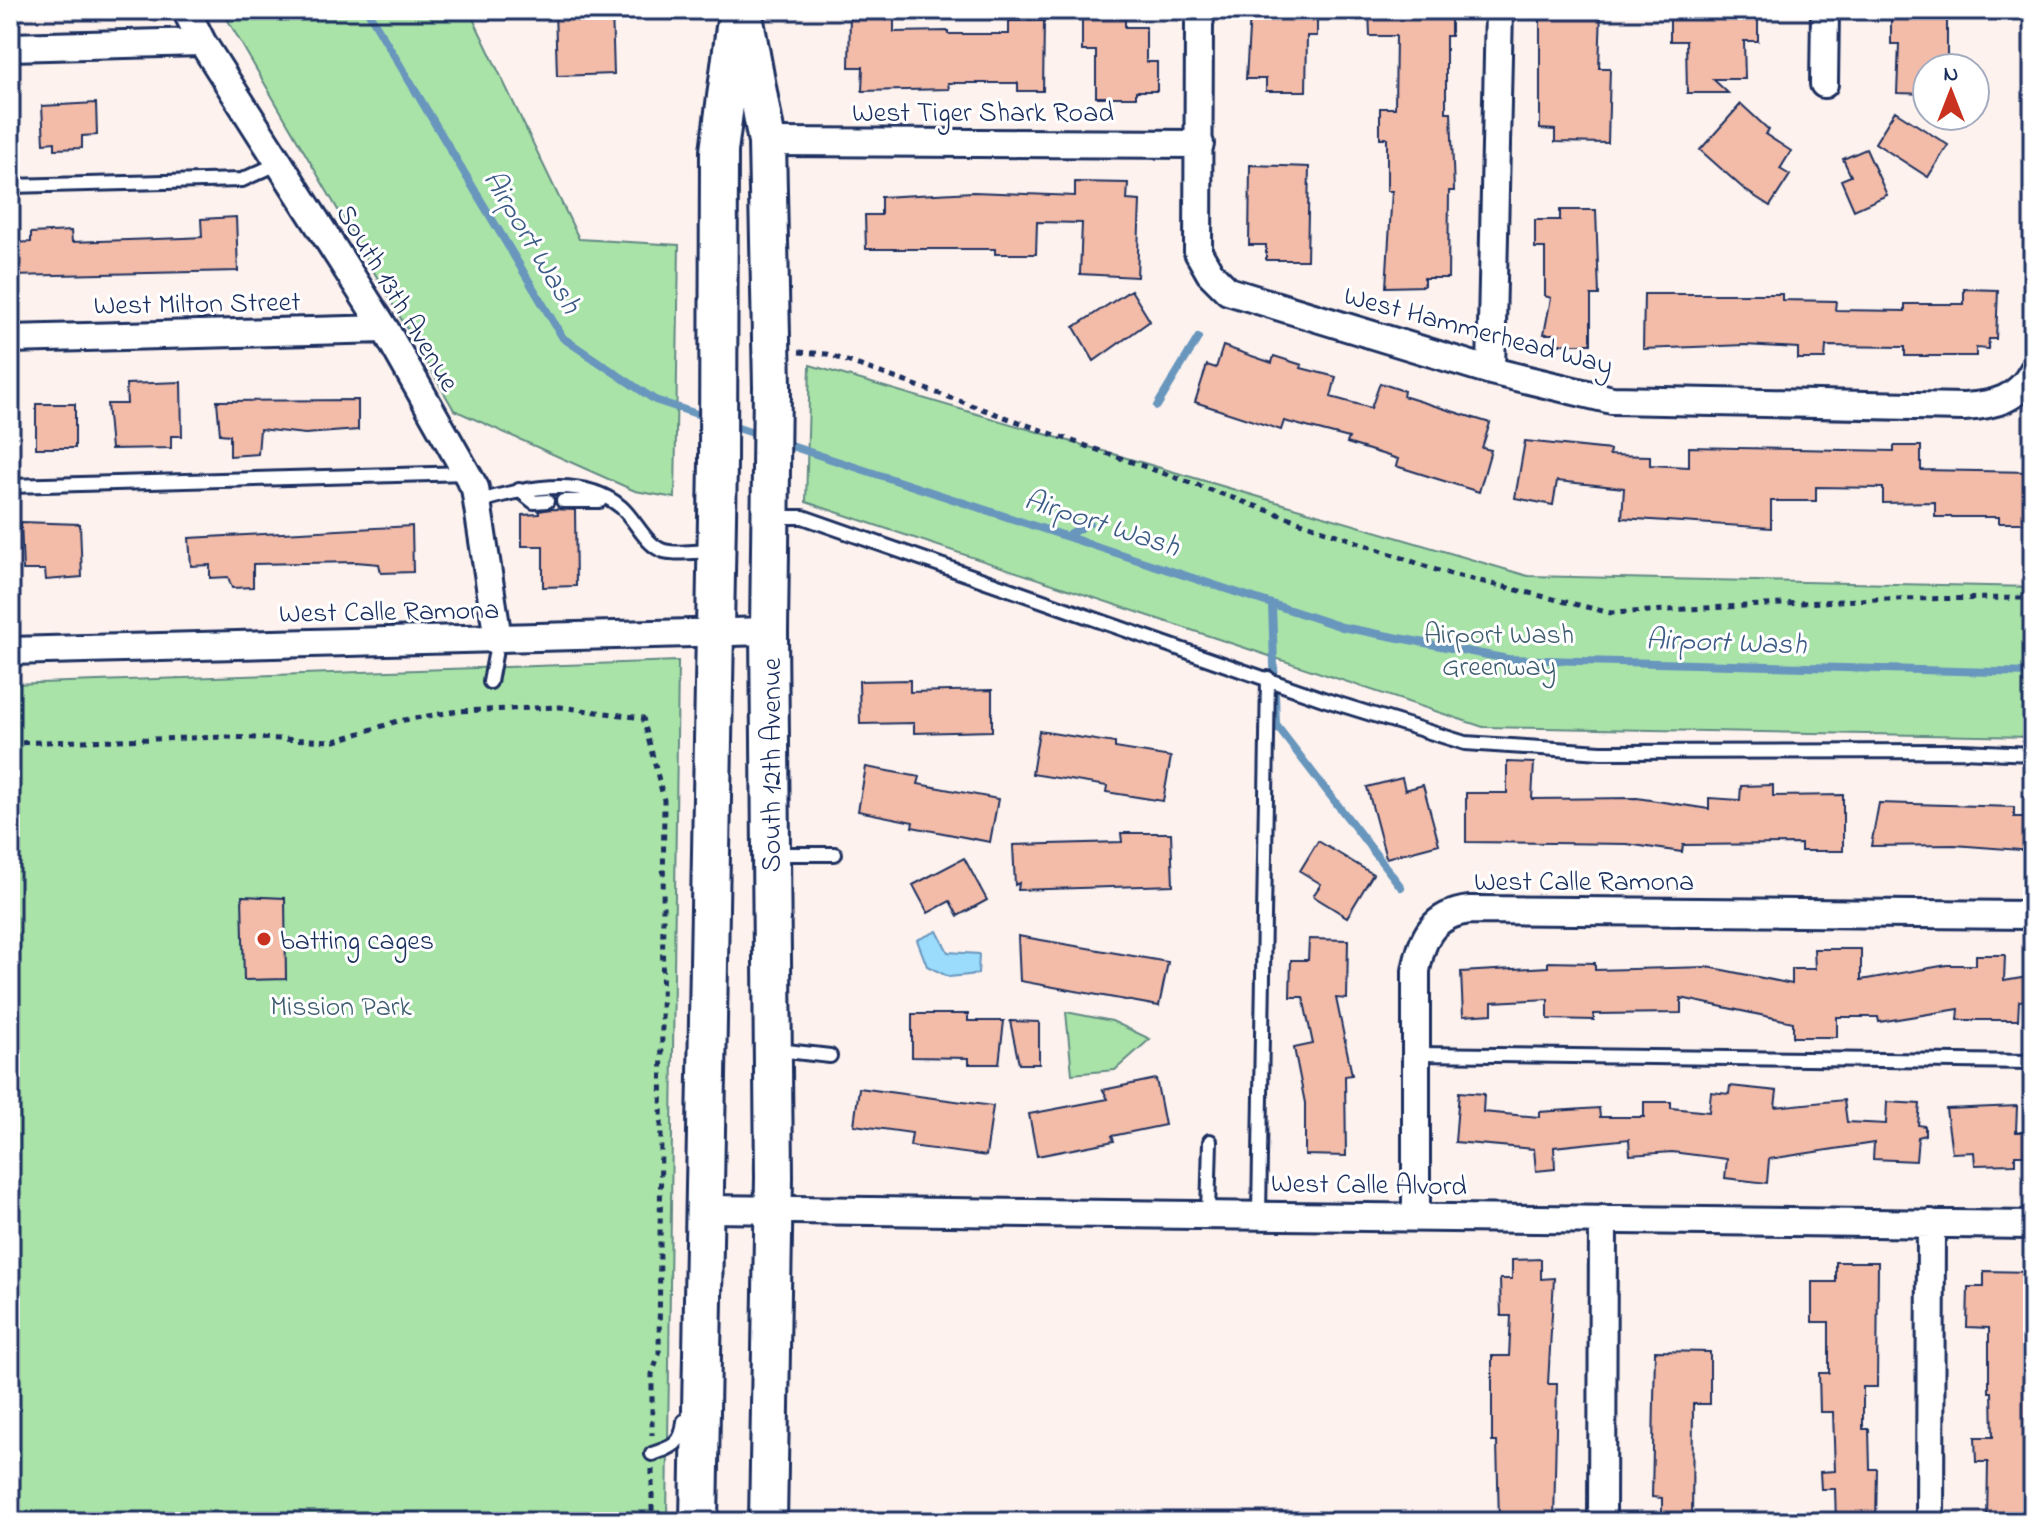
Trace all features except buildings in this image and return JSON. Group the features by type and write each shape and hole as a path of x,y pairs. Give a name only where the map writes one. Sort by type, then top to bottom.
{"main road":[{"name":"South 12th Avenue","path":"740,10 767,142 772,387 769,631 773,1208 768,1522"},
{"name":"South 12th Avenue","path":"699,1522 691,1392 705,1209 712,634 718,462 719,151 740,10"}],"street":[{"name":"South 13th Avenue","path":"186,10 202,42 385,329 475,488 498,639"},
{"name":"West Hammerhead Way","path":"1202,10 1199,24 1200,144 1195,227 1198,252 1210,273 1228,291 1491,371 1612,400 1964,407 1994,404 2024,389"},
{"path":"1491,371 1499,10"},
{"path":"1824,84 1825,10"},
{"path":"10,47 202,42"},
{"name":"West Tiger Shark Road","path":"767,142 1200,144"},
{"name":"West Milton Street","path":"10,339 385,329"},
{"name":"West Calle Ramona","path":"10,651 769,631"},
{"name":"West Calle Ramona","path":"1416,1216 1416,971 1428,915 1470,910 2033,915"},
{"name":"West Calle Alvord","path":"705,1209 2033,1225"},
{"path":"1602,1522 1603,1219"},
{"path":"1930,1522 1931,1223"}],"lane":[{"path":"10,186 242,180 279,163"},
{"path":"10,486 467,473"},
{"path":"477,502 519,490 545,487 587,493 619,505 654,545 665,551 716,551"},
{"path":"519,490 534,502 547,501"},
{"path":"563,501 607,500"},
{"path":"771,502 803,517 1465,743 1601,752 1962,751 2033,754"},
{"path":"490,682 498,639"},
{"path":"1259,1214 1268,678"},
{"path":"770,854 835,854"},
{"path":"773,1049 830,1056"},
{"path":"1417,1054 2033,1062"},
{"path":"1208,1213 1210,1141"},
{"path":"652,1454 676,1446 683,1436 691,1392"}],"path":[{"path":"794,351 827,354 1439,571 1611,613 1878,599 2033,598"},
{"path":"10,743 227,737 335,741 398,721 458,711 560,707 643,718 664,800 659,1355 652,1374 652,1522"}],"green space":[{"path":"222,10 469,10 579,239 679,245 675,498 635,491 454,410"},
{"name":"Airport Wash Greenway","path":"810,365 1528,576 2033,587 2033,737 1483,727 806,502"},
{"name":"Mission Park","path":"678,661 667,1522 10,1522 10,684"},
{"path":"1066,1012 1112,1021 1150,1039 1115,1070 1072,1074"}],"water":[{"path":"937,931 948,952 979,954 978,974 949,977 927,966 917,940"}],"waterway":[{"name":"Airport Wash","path":"367,10 563,338 655,400 709,418"},
{"path":"1157,406 1198,338"},
{"name":"Airport Wash","path":"726,424 762,436"},
{"name":"Airport Wash","path":"782,443 1342,627 1508,659 2033,673"},
{"path":"1066,536 1089,523"},
{"path":"1272,604 1276,725 1401,887"}],"place":[{"name":"batting cages","path":"264,939"}]}
